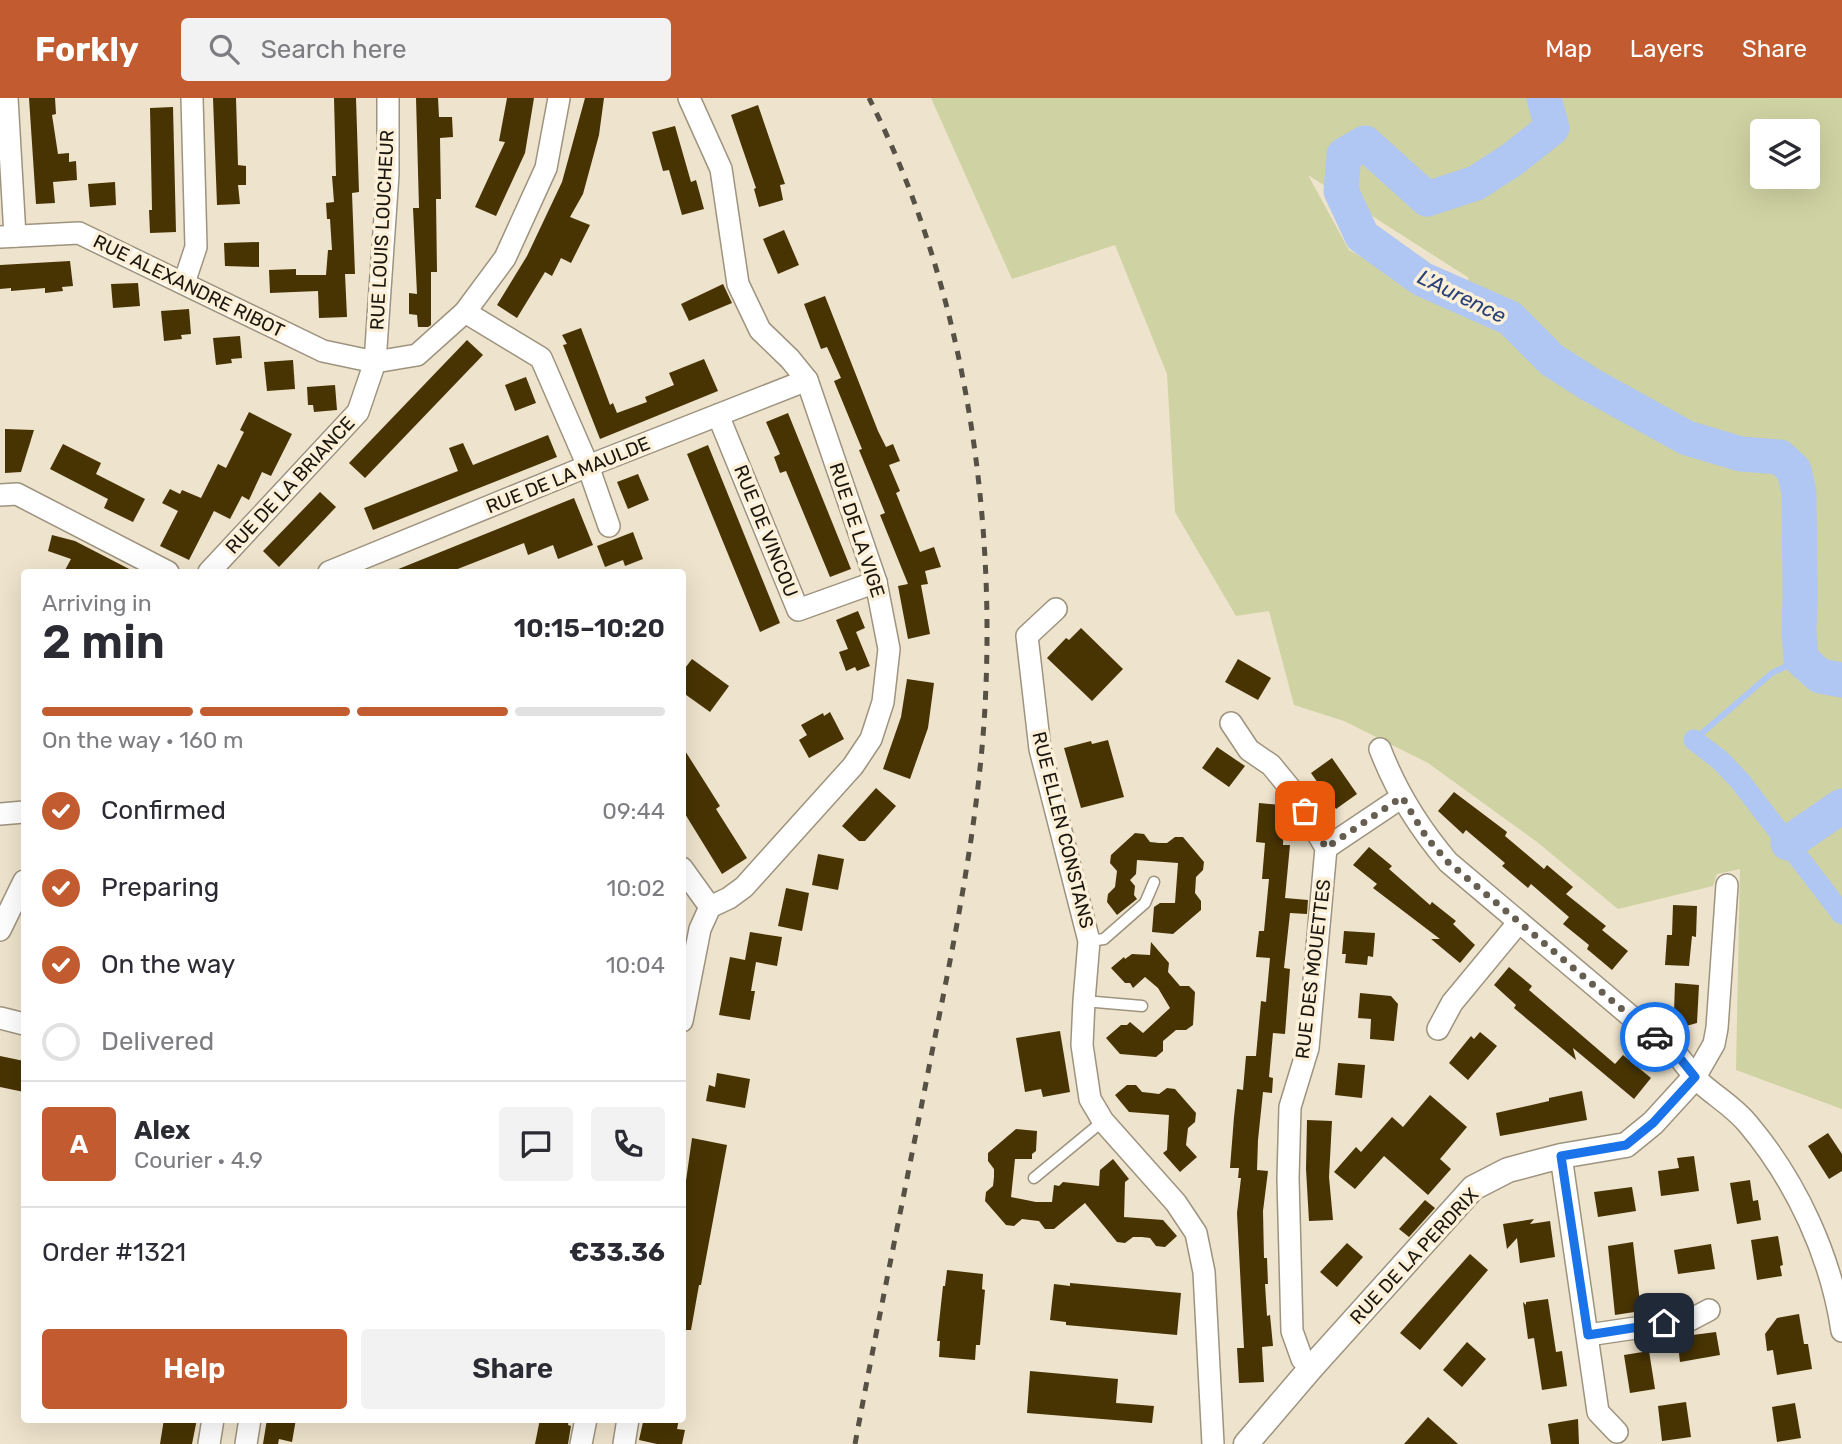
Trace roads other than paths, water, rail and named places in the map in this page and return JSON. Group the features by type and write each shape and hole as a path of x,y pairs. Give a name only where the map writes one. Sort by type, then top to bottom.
{"street":[{"path":"7,98 8,236"},
{"path":"184,283 196,247 192,98"},
{"name":"RUE LOUIS LOUCHEUR","path":"375,362 388,174 388,98"},
{"path":"375,362 417,355 465,312 505,258 546,168 559,98"},
{"path":"689,98 722,169 738,284 760,330 807,380"},
{"name":"RUE ALEXANDRE RIBOT","path":"8,236 79,233 323,351 375,362"},
{"path":"465,312 541,358 588,466 609,526"},
{"name":"RUE DE LA BRIANCE","path":"212,569 358,412 375,362"},
{"name":"RUE DE LA MAULDE","path":"336,569 807,380"},
{"name":"RUE DE LA VIGE","path":"710,907 744,887 853,766 871,739 883,702 889,649 876,582 807,380"},
{"name":"RUE DE VINCOU","path":"718,415 799,610 876,582"},
{"path":"0,495 17,494 162,569"},
{"name":"RUE ELLEN CONSTANS","path":"1056,609 1027,636 1040,748 1089,941 1083,1045 1090,1099 1103,1121 1177,1203 1196,1233 1204,1272 1213,1444"},
{"path":"1231,723 1249,750 1271,765 1294,793 1326,848 1402,797"},
{"path":"1380,749 1402,797 1427,838 1448,862 1679,1057 1695,1077 1747,1122 1794,1192 1818,1241 1842,1331"},
{"path":"0,814 21,812"},
{"name":"RUE DES MOUETTES","path":"1311,1368 1302,1359 1292,1331 1288,1178 1290,1107 1308,1048 1326,848"},
{"path":"686,874 710,907 700,929 686,1001"},
{"name":"RUE DE LA PERDRIX","path":"1246,1444 1473,1188 1508,1170 1561,1156 1626,1145 1653,1123 1695,1077 1714,1044 1717,1028 1727,884"},
{"path":"0,930 21,887"},
{"path":"1438,1029 1452,1003 1519,922"},
{"path":"0,1018 21,1023"},
{"path":"1561,1156 1598,1412 1617,1432"},
{"path":"1588,1335 1689,1320 1709,1310"},
{"path":"209,1444 212,1423"},
{"path":"246,1444 249,1423"},
{"path":"581,1444 585,1423"},
{"path":"624,1444 627,1423"}],"lane":[{"path":"1089,941 1104,939 1145,903 1154,882"},
{"path":"1084,1001 1142,1006"},
{"path":"1034,1178 1103,1121"}],"waterway":[{"name":"L'Aurence","path":"1544,98 1552,128 1513,159 1476,183 1427,199 1365,143 1344,155 1341,191 1362,236 1422,279 1510,318 1552,360 1591,385 1687,438 1741,454 1780,457 1794,470 1799,493 1801,659 1820,676 1842,680"},
{"name":"L'Aurence","path":"1694,740 1772,673 1801,659"},
{"name":"L'Aurence","path":"1694,740 1720,760 1740,781 1842,914"},
{"name":"L'Aurence","path":"1788,843 1842,806"}],"railway":[{"path":"855,1444 963,891 980,765 987,644 979,483 951,323 929,245 902,170 869,98"}]}
